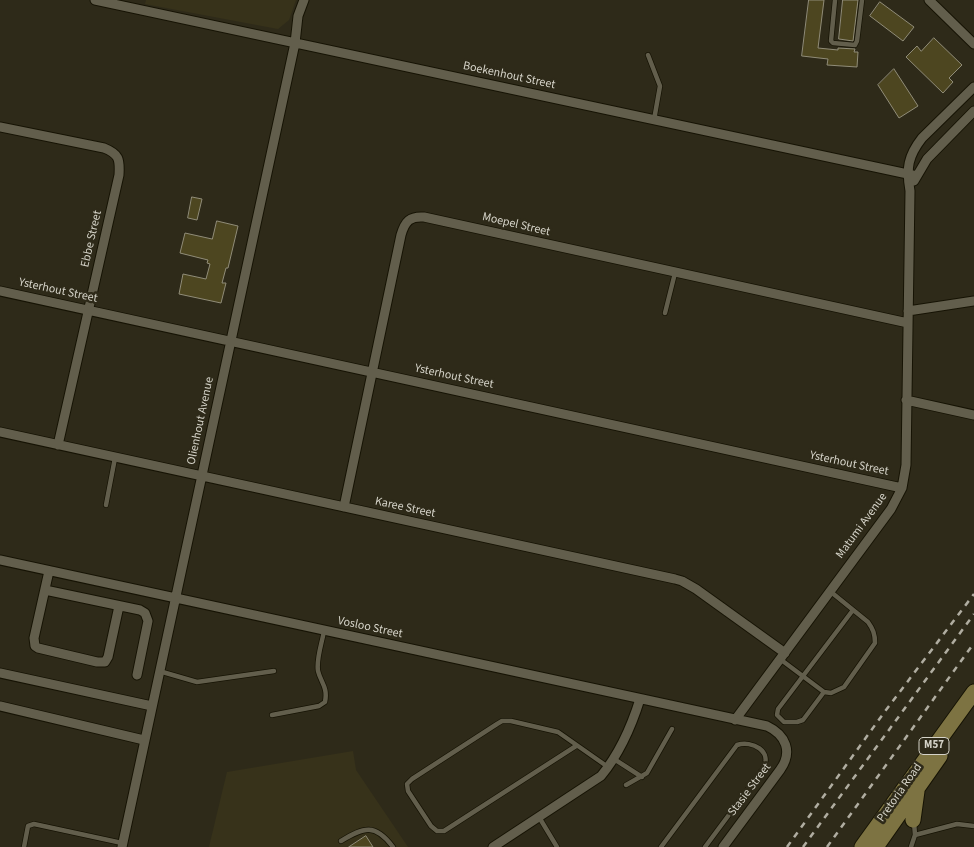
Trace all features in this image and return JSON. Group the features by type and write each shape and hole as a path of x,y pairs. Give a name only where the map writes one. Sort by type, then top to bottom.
{"main road":[{"name":"Pretoria Road","path":"862,847 908,818 974,692"},
{"name":"Pretoria Road","path":"908,818 918,787 974,702"},
{"name":"Pretoria Road","path":"876,847 892,824 908,818"}],"street":[{"name":"Boekenhout Street","path":"95,0 131,4 295,43 917,176"},
{"name":"Olienhout Avenue","path":"122,845 295,43 298,16 304,0"},
{"path":"928,0 974,44"},
{"name":"Matumi Avenue","path":"735,720 891,509 902,488 906,465 910,191 907,175 909,162 917,145 974,87"},
{"name":"Matumi Avenue","path":"910,191 926,159 974,111"},
{"name":"Ebbe Street","path":"0,127 104,148 112,151 117,156 119,162 119,174 58,446"},
{"name":"Moepel Street","path":"344,507 401,235 406,221 412,218 424,217 908,324"},
{"name":"Ysterhout Street","path":"0,291 902,488"},
{"path":"908,311 974,301"},
{"path":"906,400 974,415"},
{"name":"Karee Street","path":"0,432 682,581 782,656"},
{"name":"Vosloo Street","path":"0,560 735,720"},
{"path":"50,571 34,638 35,646 44,650 96,662 105,662 108,657 119,606"},
{"path":"45,590 143,611 147,617 137,675"},
{"path":"0,673 152,706"},
{"path":"493,847 593,782 611,763 634,720 640,699"},
{"path":"0,706 144,740"},
{"name":"Stasie Street","path":"723,847 780,770 787,754 782,738 773,729 735,720"}],"lane":[{"path":"835,0 832,43 856,45 862,0"},
{"path":"648,55 660,86 654,120"},
{"path":"665,312 675,273"},
{"path":"106,506 115,458"},
{"path":"782,656 824,692 831,693 844,687 874,643 875,636 873,628 830,591"},
{"path":"824,692 802,720 791,722 779,719 777,715 778,709 853,610"},
{"path":"272,715 319,706 326,702 326,686 319,674 318,664 324,631"},
{"path":"159,671 197,682 274,671"},
{"path":"576,746 444,831 437,831 431,826 408,791 407,784 412,779 502,721 511,720 553,730 562,734 576,746 642,777"},
{"path":"626,785 647,773 672,729"},
{"path":"661,847 737,745 743,743 760,748 765,753 766,764 706,847"},
{"path":"539,817 557,847"},
{"path":"911,847 908,818 974,826"},
{"path":"24,847 28,826 34,824 122,845"},
{"path":"341,841 358,831 372,830 383,834 393,847"}],"shaded area":[{"path":"146,0 296,0 289,20 278,29 145,4"},
{"path":"353,751 356,770 408,847 209,847 227,772"}],"building":[{"path":"809,0 824,0 818,48 855,49 854,52 858,52 857,67 827,65 828,59 802,56"},
{"path":"843,0 858,0 853,41 839,39"},
{"path":"880,2 914,27 903,41 870,16"},
{"path":"934,38 962,65 949,78 953,82 943,93 906,57 917,46 921,51"},
{"path":"894,69 918,106 899,118 878,85"},
{"path":"192,197 202,199 197,220 188,218"},
{"path":"217,221 238,226 228,268 226,268 222,283 226,283 221,303 179,294 183,274 206,279 210,264 207,263 208,260 180,253 185,233 212,239"},
{"path":"366,836 373,847 349,847"}],"railway":[{"path":"787,847 883,714 974,594"},
{"path":"803,847 974,614"},
{"path":"827,847 974,643"}]}
